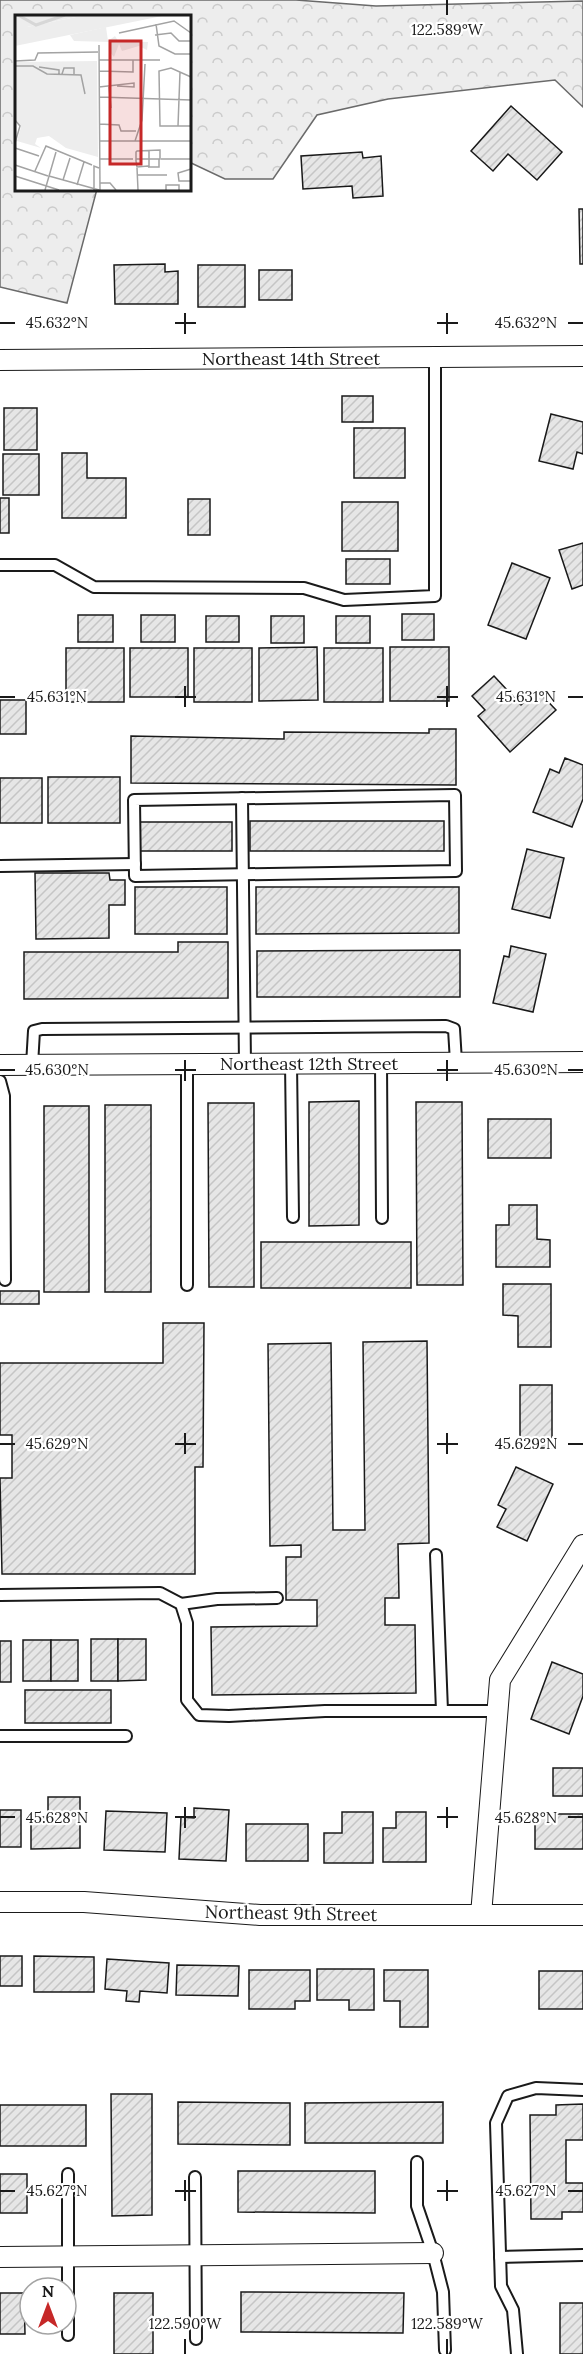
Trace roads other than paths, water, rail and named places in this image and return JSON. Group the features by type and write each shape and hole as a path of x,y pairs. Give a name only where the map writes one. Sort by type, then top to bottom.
{"street":[{"name":"Northeast 14th Street","path":"0,360 583,356"},
{"name":"Northeast 12th Street","path":"0,1065 583,1062"},
{"path":"481,1915 500,1680 583,1545"},
{"name":"Northeast 9th Street","path":"0,1902 84,1902 260,1915 583,1915"},
{"path":"0,2257 433,2253"}],"lane":[{"path":"0,565 55,565 94,587 304,588 344,600 435,596 435,357"},
{"path":"455,795 456,872 135,876 134,800 242,798 455,795"},
{"path":"242,798 245,1064"},
{"path":"0,866 135,864"},
{"path":"32,1065 34,1031 42,1029 244,1027 446,1026 454,1029 456,1062"},
{"path":"381,1063 382,1218"},
{"path":"187,1064 187,1285"},
{"path":"291,1064 293,1217"},
{"path":"0,1081 4,1096 5,1280"},
{"path":"436,1555 442,1711"},
{"path":"0,1594 160,1593 181,1604 217,1599 278,1598"},
{"path":"181,1604 187,1623 187,1700 199,1715 497,1711"},
{"path":"0,1736 126,1736"},
{"path":"517,2354 513,2310 501,2286 496,2123 508,2096 536,2088 583,2090"},
{"path":"417,2162 417,2206 443,2292 445,2350"},
{"path":"67,2276 68,2174"},
{"path":"195,2177 196,2339"},
{"path":"501,2257 583,2255"}]}
